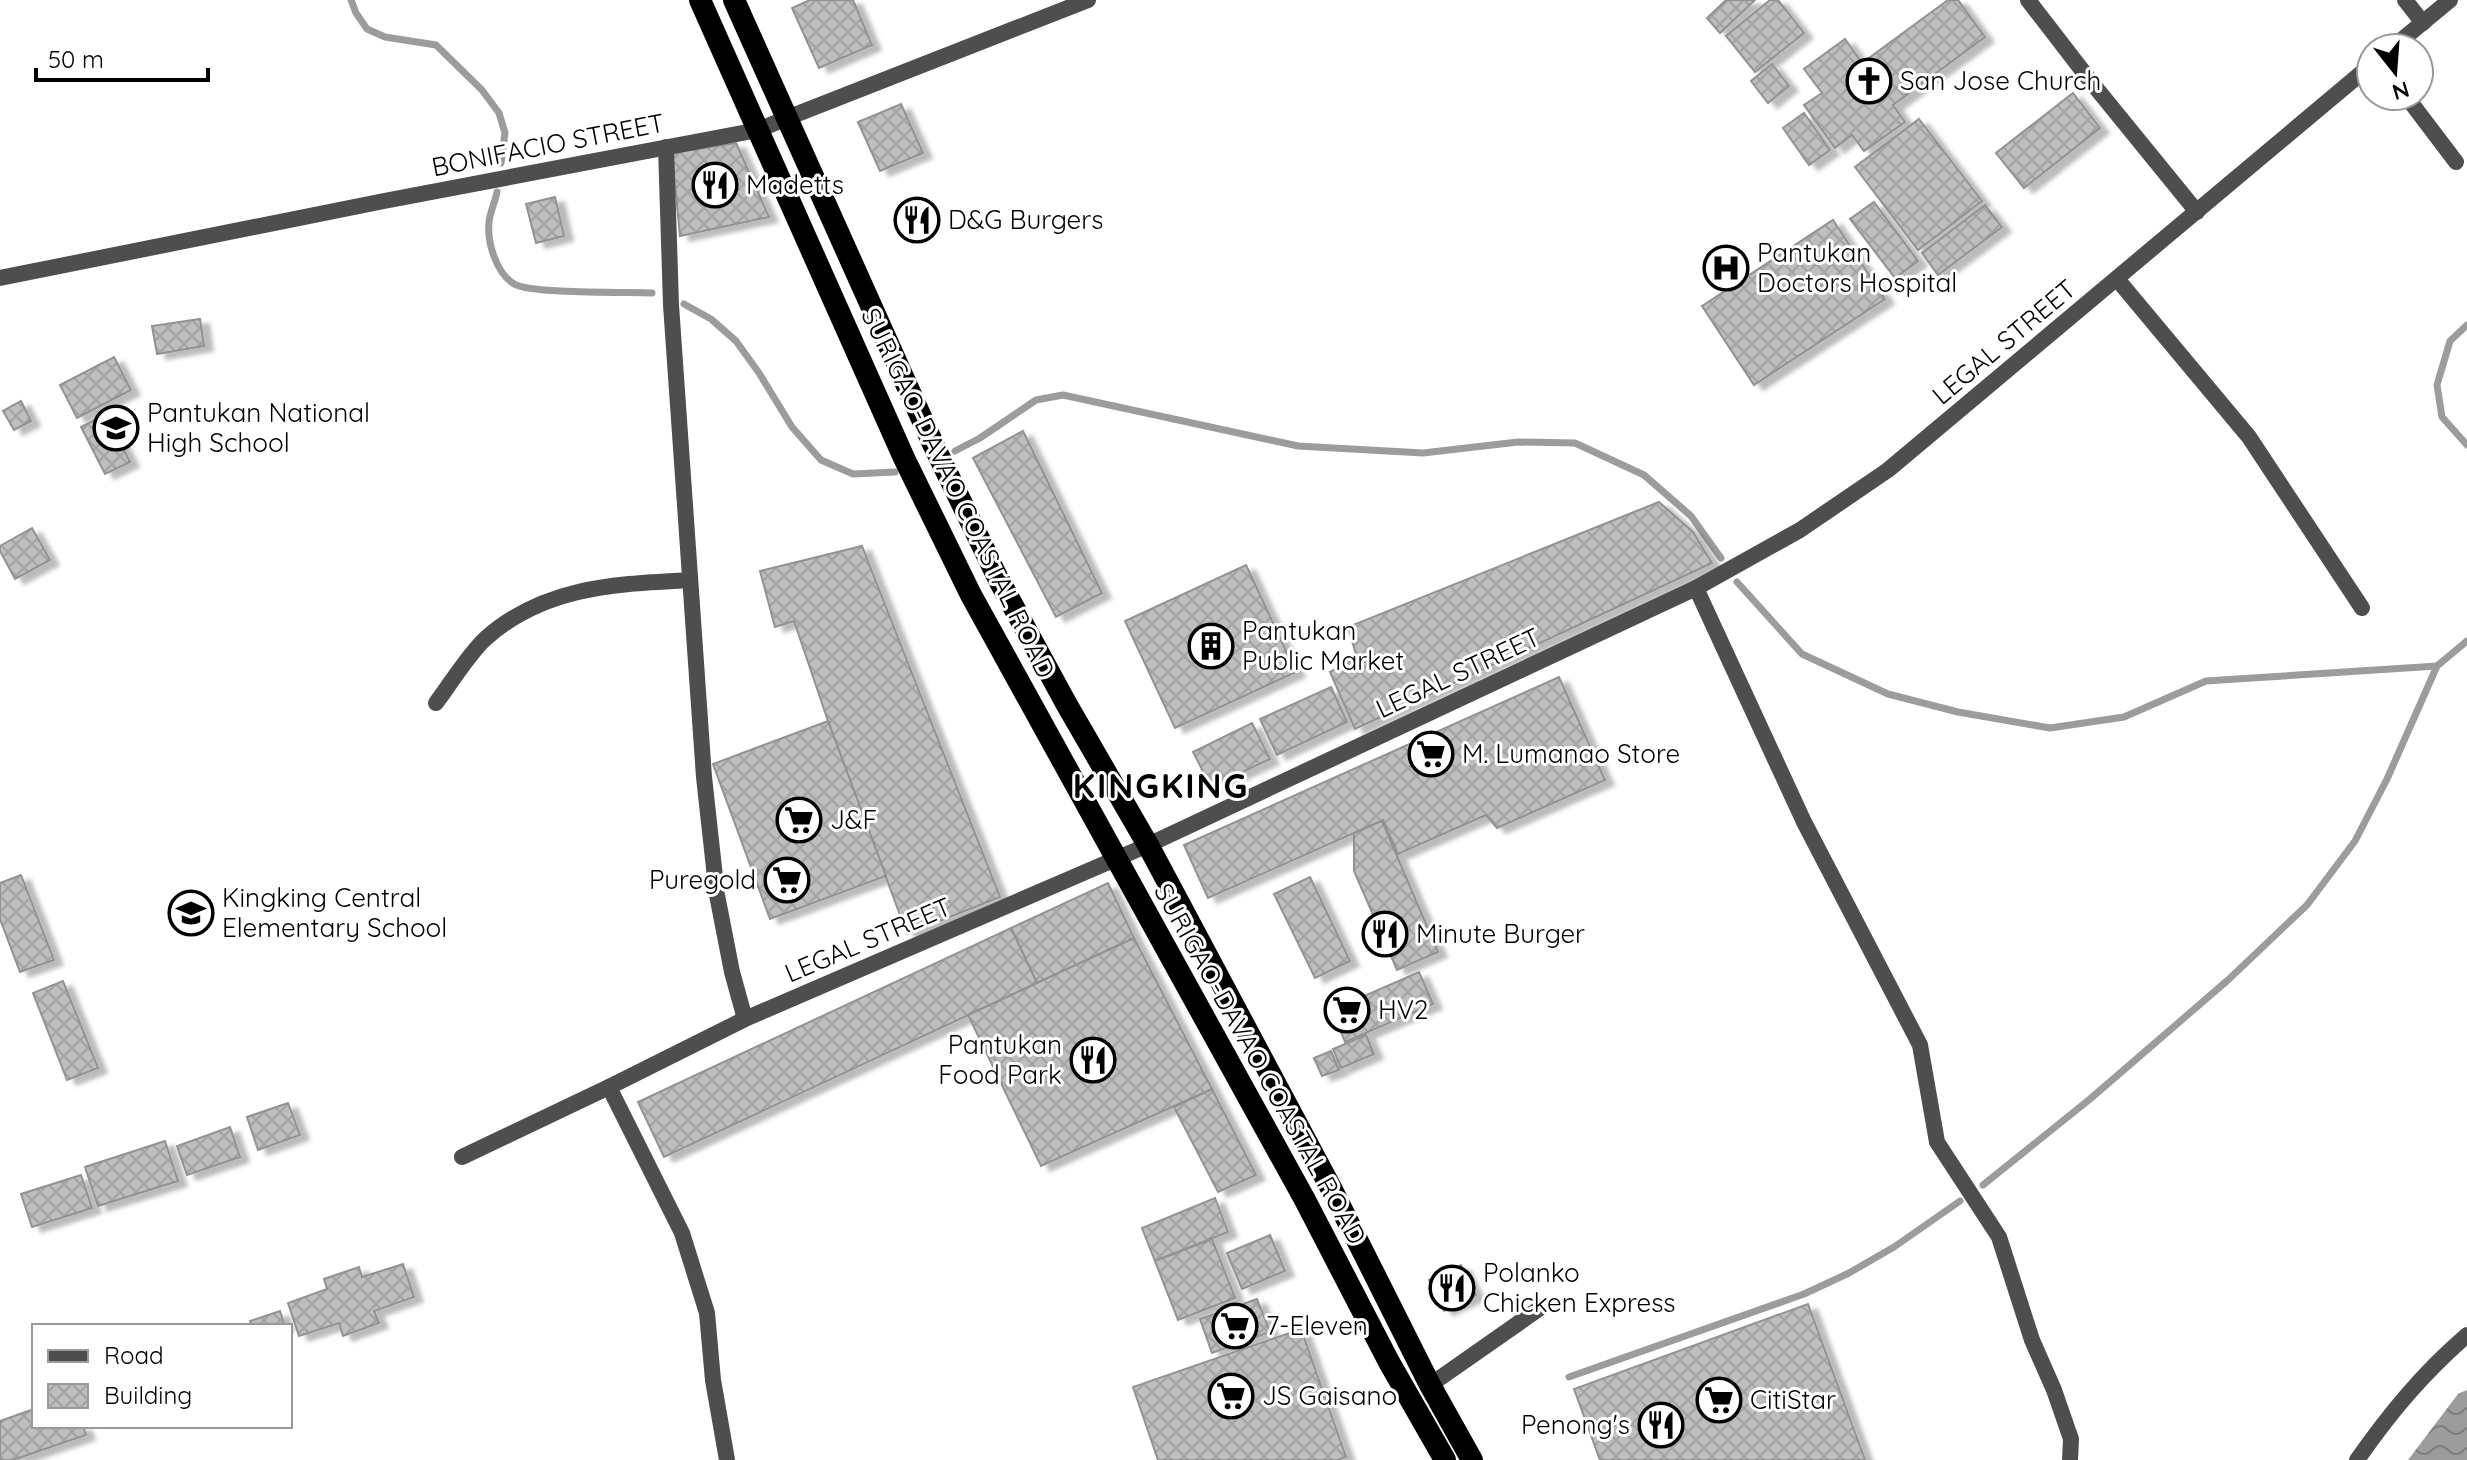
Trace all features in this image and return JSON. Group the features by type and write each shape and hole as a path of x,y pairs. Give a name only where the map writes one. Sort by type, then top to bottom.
{"highway":[{"name":"SURIGAO-DAVAO COASTAL ROAD","path":"700,0 904,458 971,595 1445,1460"},
{"name":"SURIGAO-DAVAO COASTAL ROAD","path":"734,0 934,446 1000,582 1148,845 1472,1460"},
{"path":"904,458 934,446"},
{"path":"1305,1200 1331,1188"},
{"path":"1389,1362 1413,1350"}],"street":[{"path":"2028,0 2197,212"},
{"path":"2405,0 2423,23"},
{"path":"2412,32 2450,0"},
{"name":"BONIFACIO STREET","path":"0,278 758,130 1076,2"},
{"name":"LEGAL STREET","path":"462,1157 745,1019 1148,845 1696,588 1800,530 1888,470 2355,79"},
{"path":"2418,112 2456,162"},
{"path":"666,147 671,305 704,777 717,895 745,1019"},
{"path":"2117,279 2249,437 2362,608"},
{"path":"436,703 484,640 520,614 567,594 612,584 690,580"},
{"path":"1696,588 1804,822 1920,1045 1937,1142 1999,1237 2032,1340 2071,1439 2070,1460"},
{"path":"609,1087 682,1233 707,1313 713,1380 727,1460"},
{"path":"1430,1385 1543,1306"},
{"path":"2357,1460 2395,1407 2440,1358 2467,1335"}],"water":[{"path":"2467,1390 2467,1460 2408,1460 2458,1394"}],"building":[{"path":"810,0 853,0 872,45 819,68 792,8"},
{"path":"1726,0 1755,0 1720,33 1707,18"},
{"path":"1770,0 1778,0 1804,33 1755,72 1726,36"},
{"name":"San Jose Church","path":"1948,0 1958,0 1985,37 1893,105 1905,122 1864,151 1852,135 1835,148 1804,105 1822,93 1804,69 1845,39 1862,63"},
{"path":"1772,64 1789,86 1768,103 1751,81"},
{"path":"2073,93 2100,128 2024,188 1996,153"},
{"path":"901,104 923,153 880,171 858,122"},
{"path":"1804,113 1830,150 1809,165 1783,128"},
{"path":"1919,119 1982,201 1918,250 1855,167"},
{"name":"Madetts","path":"736,143 769,217 680,236 672,153"},
{"path":"555,197 564,236 536,243 526,204"},
{"path":"1874,202 1918,261 1895,278 1850,219"},
{"path":"1985,205 2002,227 1938,275 1922,253"},
{"path":"1833,220 1885,299 1754,385 1702,306"},
{"path":"200,319 204,346 157,354 152,326"},
{"path":"114,357 131,390 77,418 60,385"},
{"path":"21,401 31,421 14,430 3,411"},
{"path":"106,414 130,462 105,474 81,427"},
{"path":"1023,431 1102,593 1056,617 973,458"},
{"path":"1659,502 1693,532 1712,563 1355,729 1330,672 1357,658 1348,627"},
{"path":"32,528 50,560 15,579 0,546"},
{"path":"862,546 1000,897 907,934 794,621 775,627 760,571"},
{"name":"Pantukan Public Market","path":"1246,565 1296,672 1175,728 1125,621"},
{"path":"1559,677 1605,780 1497,828 1486,815 1398,854 1383,820 1208,898 1184,845"},
{"path":"1331,687 1347,722 1277,755 1260,719"},
{"name":"J&F","path":"828,721 886,876 770,919 713,764"},
{"path":"1252,723 1270,759 1211,787 1193,752"},
{"path":"1382,821 1438,952 1397,970 1354,871 1354,833"},
{"path":"21,875 54,960 20,972 0,919 0,883"},
{"path":"1310,877 1350,961 1315,978 1274,894"},
{"path":"1108,883 1134,938 1037,983 1011,928"},
{"path":"1011,928 1037,983 664,1157 638,1102"},
{"name":"Pantukan Food Park","path":"1134,938 1212,1089 1041,1166 968,1015"},
{"path":"1419,972 1433,1004 1345,1042 1332,1010"},
{"path":"63,981 98,1068 67,1080 33,993"},
{"path":"1366,1035 1374,1054 1341,1068 1333,1049"},
{"path":"1331,1051 1339,1070 1322,1076 1314,1058"},
{"path":"1212,1089 1256,1175 1218,1192 1174,1107"},
{"path":"288,1103 300,1135 258,1150 247,1117"},
{"path":"230,1127 240,1157 187,1175 177,1146"},
{"path":"165,1141 178,1181 98,1206 85,1167"},
{"path":"81,1175 92,1208 32,1227 21,1194"},
{"path":"1215,1198 1228,1232 1155,1261 1142,1228"},
{"path":"1270,1235 1285,1271 1242,1289 1227,1253"},
{"path":"1212,1239 1235,1298 1178,1320 1155,1261"},
{"path":"403,1264 414,1297 374,1311 379,1323 343,1336 339,1323 299,1336 288,1303 327,1289 324,1279 359,1267 362,1277"},
{"path":"1461,1265 1476,1295 1444,1311 1429,1280"},
{"name":"7-Eleven","path":"1257,1299 1270,1332 1212,1353 1200,1319"},
{"path":"1808,1304 1865,1460 1600,1460 1574,1389"},
{"path":"280,1311 284,1324 251,1324 250,1321"},
{"name":"JS Gaisano","path":"1301,1329 1346,1457 1338,1460 1158,1460 1133,1387"},
{"path":"32,1410 32,1428 84,1428 86,1435 13,1460 0,1460 0,1421"}],"waterway":[{"path":"351,0 367,29 385,37 436,45 482,90 499,113 505,133 501,163"},
{"path":"497,192 490,218 490,239 498,265 514,284 558,291 652,293"},
{"path":"684,304 711,319 736,341 792,427 821,460 853,474 895,472"},
{"path":"2467,325 2450,341 2437,385 2442,417 2467,445"},
{"path":"955,451 1036,400 1063,395 1298,446 1423,453 1518,442 1575,443 1644,475 1691,516 1721,558"},
{"path":"1737,582 1802,654 1888,694 1958,712 2050,728 2124,717 2206,681 2437,666"},
{"path":"1983,1185 2090,1099 2228,980 2307,905 2355,841 2387,779 2437,666 2467,641"},
{"path":"1569,1377 1804,1294 1894,1247 1960,1201"}],"place":[{"name":"San Jose Church","path":"1869,81"},
{"name":"Madetts","path":"715,185"},
{"name":"D&G Burgers","path":"917,220"},
{"name":"Pantukan Doctors Hospital","path":"1726,268"},
{"name":"Pantukan National High School","path":"116,428"},
{"name":"Pantukan Public Market","path":"1211,646"},
{"name":"M. Lumanao Store","path":"1431,754"},
{"name":"J&F","path":"799,820"},
{"name":"Puregold","path":"787,880"},
{"name":"Kingking Central Elementary School","path":"191,913"},
{"name":"Minute Burger","path":"1385,934"},
{"name":"HV2","path":"1347,1010"},
{"name":"Pantukan Food Park","path":"1093,1060"},
{"name":"Polanko Chicken Express","path":"1452,1288"},
{"name":"7-Eleven","path":"1235,1326"},
{"name":"JS Gaisano","path":"1231,1396"},
{"name":"CitiStar","path":"1719,1400"},
{"name":"Penong's","path":"1661,1425"}],"district":[{"name":"KINGKING","path":"1161,786"}]}
